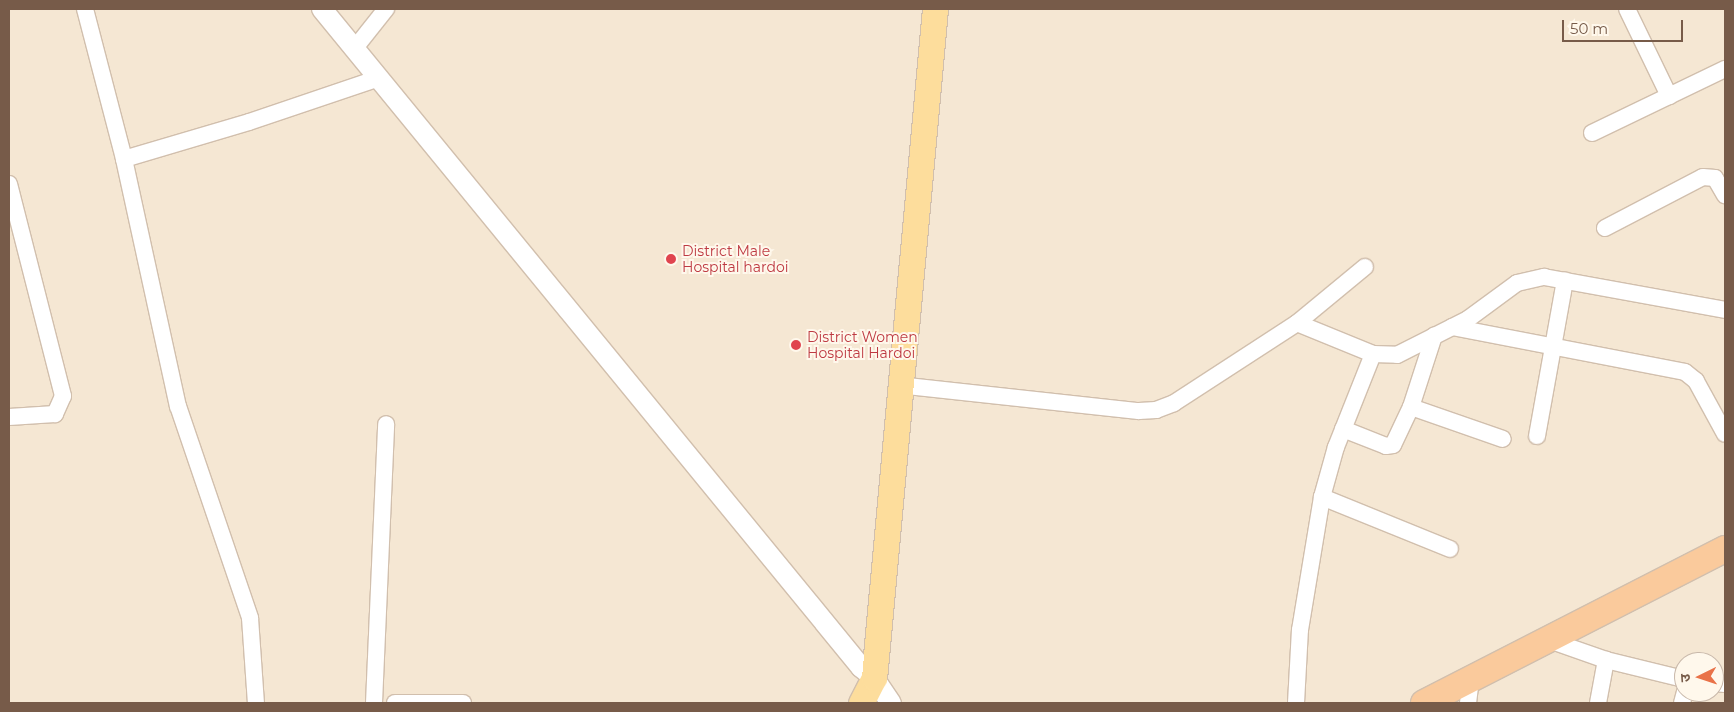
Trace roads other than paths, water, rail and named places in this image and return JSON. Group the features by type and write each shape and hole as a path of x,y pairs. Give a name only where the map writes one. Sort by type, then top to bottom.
{"highway":[{"path":"1424,703 1470,691 1546,639 1725,549"}],"main road":[{"path":"867,672 921,9"},
{"path":"861,703 867,672 898,385 935,9"}],"street":[{"path":"85,9 124,158 181,415 250,618 256,703"},
{"path":"322,9 891,703"},
{"path":"355,48 386,9"},
{"path":"1627,9 1669,96"},
{"path":"1592,133 1725,69"},
{"path":"124,158 249,122 379,78"},
{"path":"1605,228 1703,177 1715,178 1725,195"},
{"path":"9,184 62,396 55,414 9,417"},
{"path":"898,385 1139,411 1156,410 1174,403 1297,323 1366,267"},
{"path":"1297,323 1372,354 1397,355 1452,327 1517,283 1544,277 1725,310"},
{"path":"1537,436 1564,281"},
{"path":"1452,327 1685,372 1696,380 1725,434"},
{"path":"1344,429 1386,446 1393,444 1411,407 1434,336"},
{"path":"1296,703 1300,630 1322,497 1344,429 1372,354"},
{"path":"1411,407 1503,439"},
{"path":"374,703 386,424"},
{"path":"1322,497 1450,549"},
{"path":"1546,639 1606,660 1674,677"},
{"path":"1598,703 1606,660"},
{"path":"395,703 463,703"}],"place":[{"name":"District Male Hospital hardoi","path":"671,259"},
{"name":"District Women Hospital Hardoi","path":"796,345"}]}
